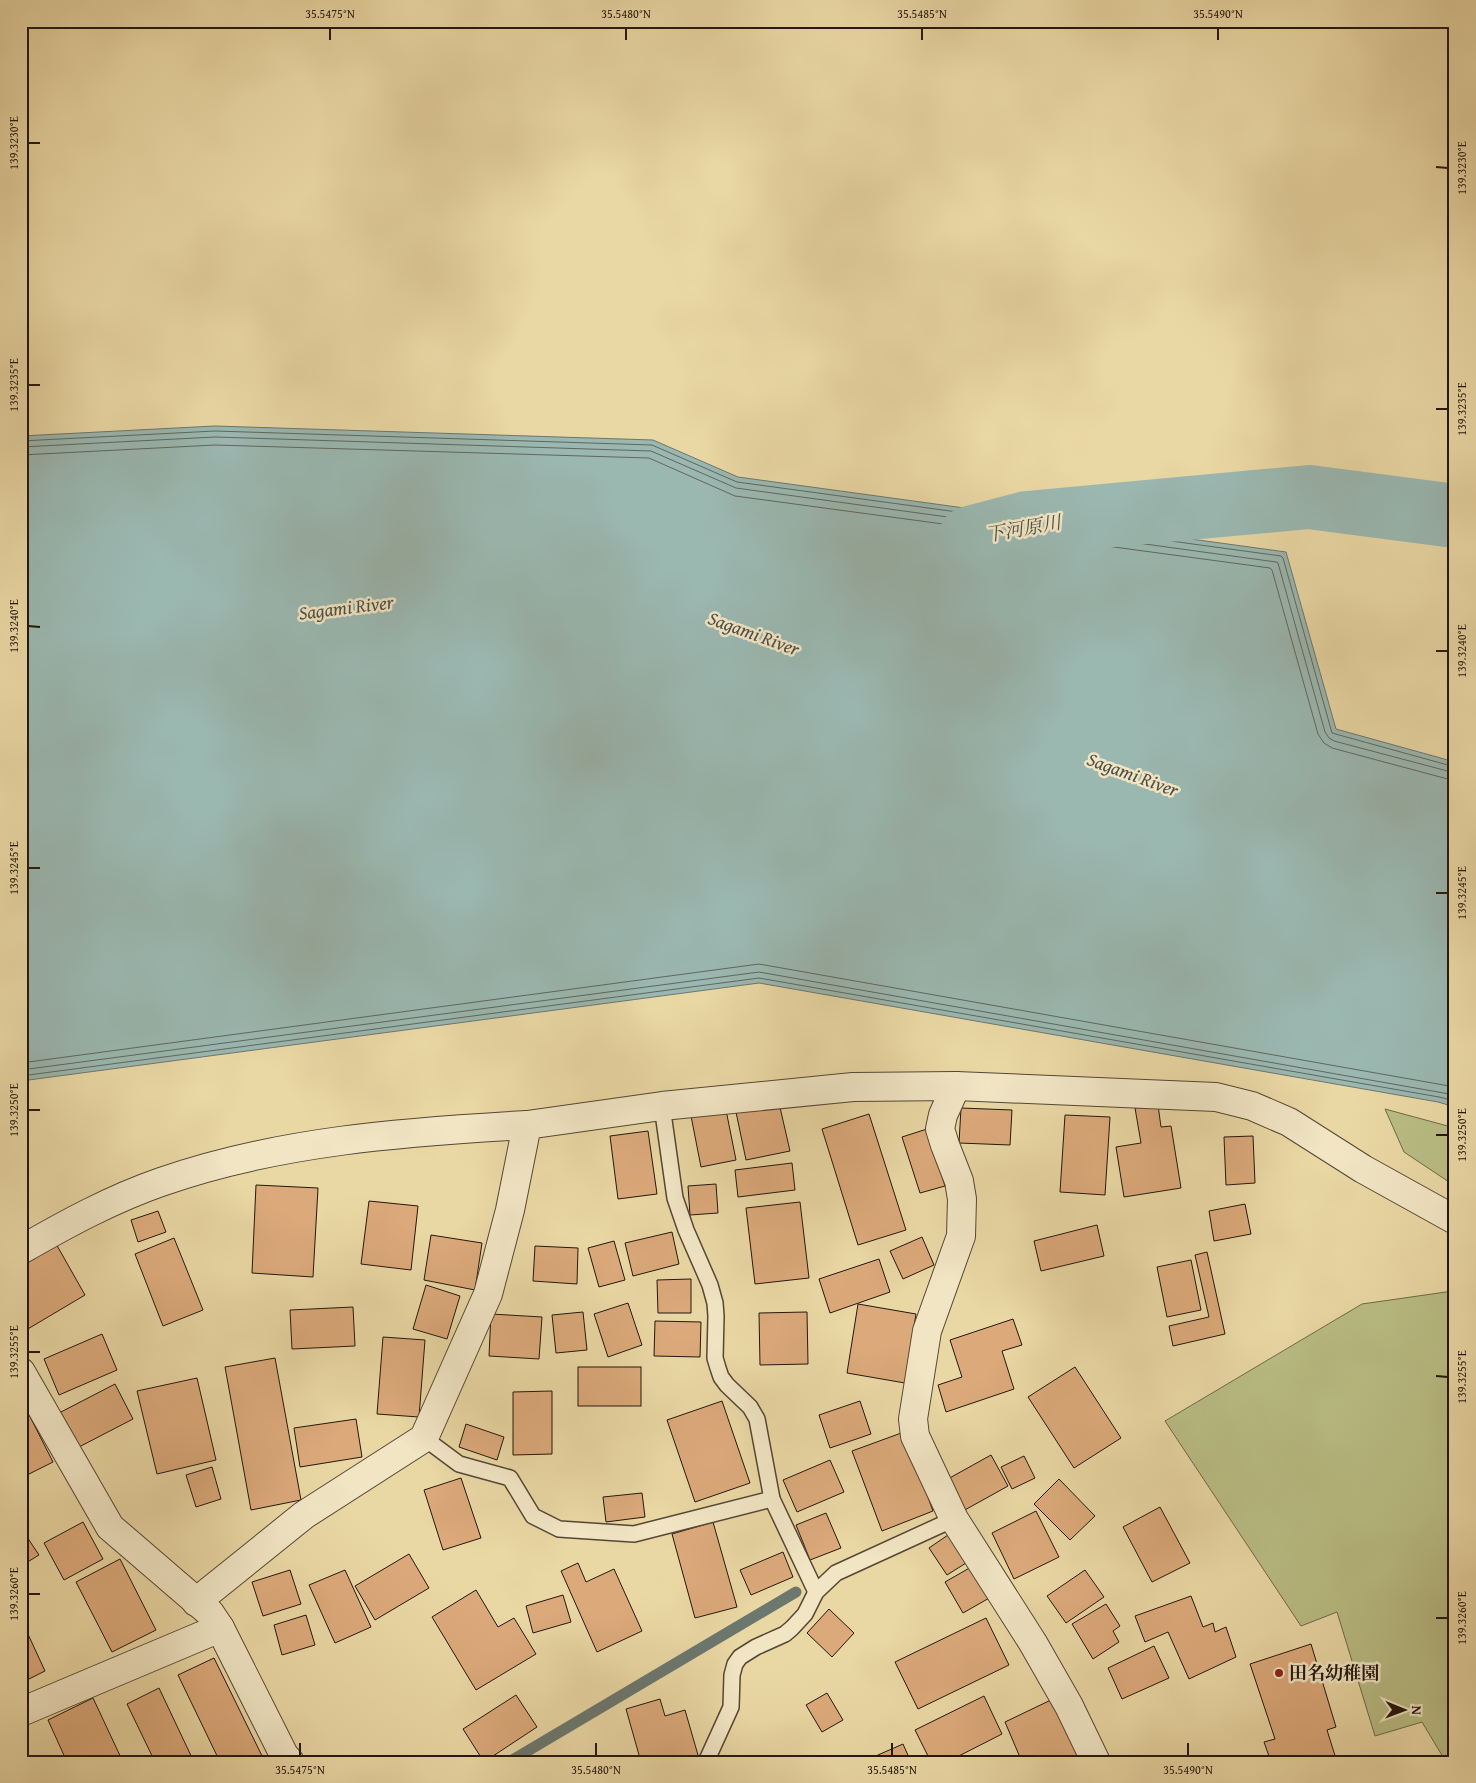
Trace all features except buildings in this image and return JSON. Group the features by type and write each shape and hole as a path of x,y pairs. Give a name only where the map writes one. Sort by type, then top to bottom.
{"street":[{"path":"21,1250 78,1217 160,1182 220,1164 298,1148 351,1139 438,1130 527,1125 662,1106 834,1088 895,1086 956,1086 1216,1097 1252,1106 1289,1122 1363,1169 1455,1220"},
{"path":"956,1086 943,1115 940,1129 959,1181 962,1199 961,1236 927,1331 913,1418 915,1436 954,1519 1033,1643 1069,1706 1096,1762"},
{"path":"196,1602 304,1515 424,1438 488,1294 510,1210 527,1125"},
{"path":"21,1372 110,1527 210,1613 220,1628 284,1755 290,1762"},
{"path":"21,1712 220,1628"}],"lane":[{"path":"662,1106 675,1198 686,1230 710,1285 715,1303 716,1358 718,1368 727,1385 750,1407 757,1419 772,1499 816,1592"},
{"path":"424,1438 459,1464 510,1478 533,1516 559,1529 634,1534 772,1499"},
{"path":"706,1762 731,1706 732,1675 735,1664 740,1657 785,1634 792,1628 804,1614 816,1592 836,1573 954,1519"}],"green space":[{"path":"1385,1109 1455,1128 1455,1186 1404,1152"},
{"path":"1455,1287 1455,1762 1446,1762 1422,1722 1375,1736 1337,1612 1301,1626 1165,1421 1362,1304 1453,1291"}],"water":[{"name":"Sagami River","path":"215,426 653,440 738,477 1286,552 1336,729 1455,762 1455,1107 1438,1102 759,983 21,1081 21,436"}],"waterway":[{"name":"下河原川","path":"970,538 1027,523 1309,497 1455,516"},
{"path":"509,1762 796,1592"}],"place":[{"name":"田名幼稚園","path":"1279,1673"}]}
